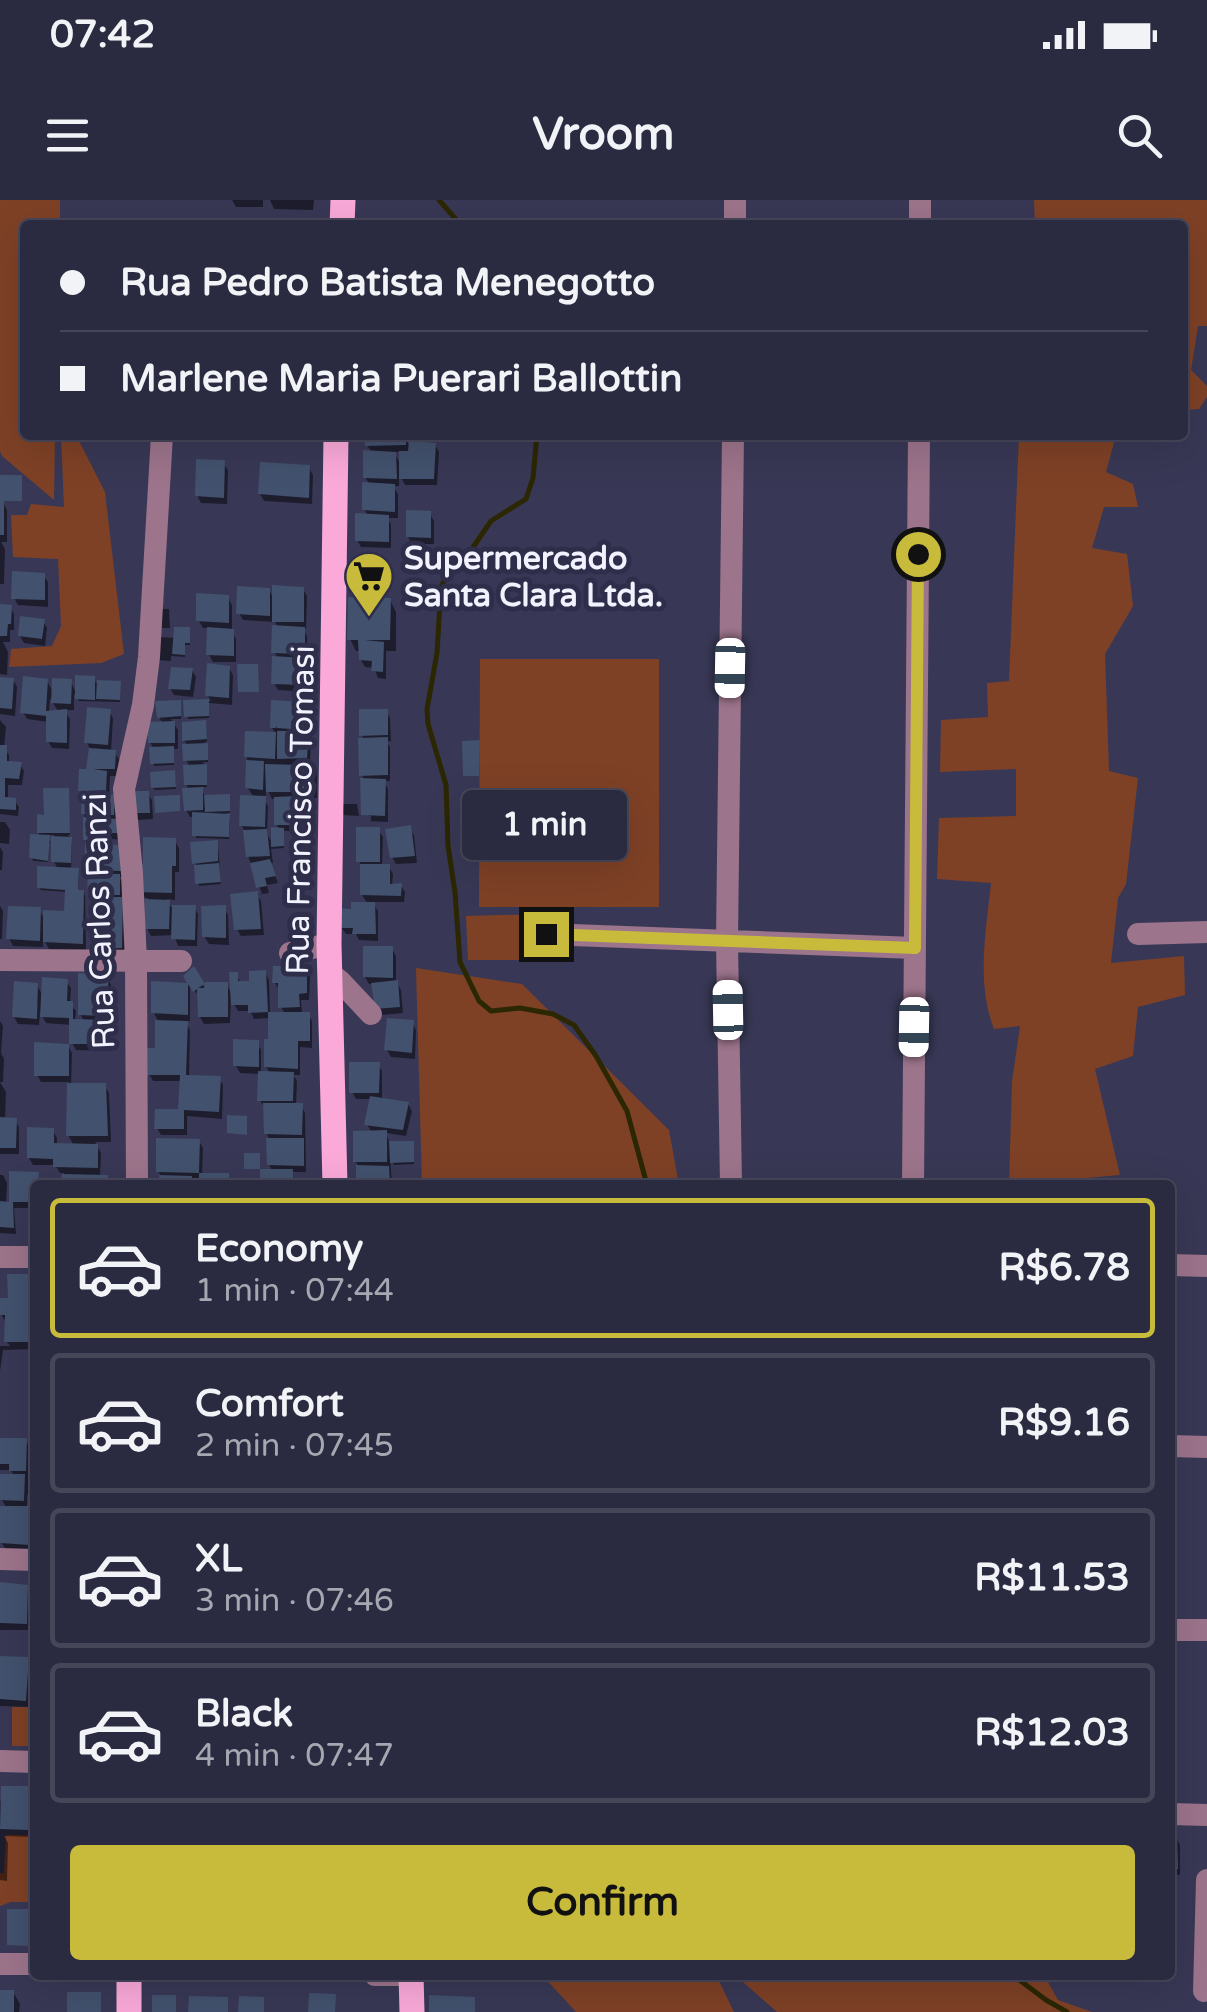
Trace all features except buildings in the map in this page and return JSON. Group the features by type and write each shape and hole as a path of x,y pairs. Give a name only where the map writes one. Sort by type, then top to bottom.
{"main road":[{"name":"Rua Francisco Tomasi","path":"335,1180 330,944 336,440"},
{"path":"129,1980 129,2012"},
{"path":"410,1980 412,2012"}],"street":[{"name":"Rua Carlos Ranzi","path":"137,1180 136,962 124,789 143,705 149,657 162,440"},
{"path":"732,1180 727,941 733,440"},
{"path":"913,1180 919,440"},
{"path":"1138,934 1207,932"},
{"path":"546,934 915,948"},
{"path":"290,953 330,944"},
{"path":"0,960 182,961"},
{"path":"330,974 370,1014"},
{"path":"0,1257 30,1257"},
{"path":"1175,1265 1207,1266"},
{"path":"1175,1446 1207,1446"},
{"path":"0,1560 30,1560"},
{"path":"1175,1630 1207,1630"},
{"path":"0,1761 30,1762"},
{"path":"1175,1814 1207,1815"},
{"path":"1204,1992 1207,1880"},
{"path":"0,1964 30,1964"}],"shaded area":[{"path":"0,200 60,200 60,220 20,220 20,440 55,440 54,500 0,451"},
{"path":"1034,200 1207,200 1207,326 1198,326 1191,370 1207,386 1207,397 1199,409 1188,410 1188,220 1035,220"},
{"path":"61,440 79,440 105,492 124,654 101,663 9,667 11,649 52,646 61,626 58,559 13,557 11,515 27,515 31,504 64,507"},
{"path":"1019,440 1115,440 1106,472 1133,484 1138,507 1104,507 1092,548 1127,554 1133,606 1105,654 1109,771 1138,778 1126,884 1118,898 1111,963 1184,956 1185,995 1138,1007 1133,1056 1095,1069 1120,1175 1009,1180 1012,1081 1020,1026 994,1029 988,1011 984,957 991,883 937,879 939,818 1016,816 1016,769 940,772 941,720 988,717 987,683 1009,681"},
{"path":"480,659 659,659 659,907 479,907"},
{"path":"542,914 542,960 468,960 466,916"},
{"path":"416,968 522,984 669,1130 678,1180 422,1180"},
{"path":"12,1707 30,1707 30,1746 12,1746"},
{"path":"30,1820 30,1902 0,1906 6,1835 29,1835"},
{"path":"547,1980 718,1980 734,2012 576,2012"},
{"path":"741,1980 1047,1980 1058,2000 1092,2012 777,2012"}],"waterway":[{"path":"439,200 457,220"},
{"path":"537,440 533,478 526,499 491,521 467,556 449,571 441,587 437,653 427,709 446,785 460,962 479,1001 491,1011 520,1008 553,1014 574,1025 627,1111 646,1180"},
{"path":"1020,1980 1067,2012"}],"place":[{"name":"Supermercado Santa Clara Ltda.","path":"369,618"}],"route":[{"path":"546,934 915,948 918,554"}]}
